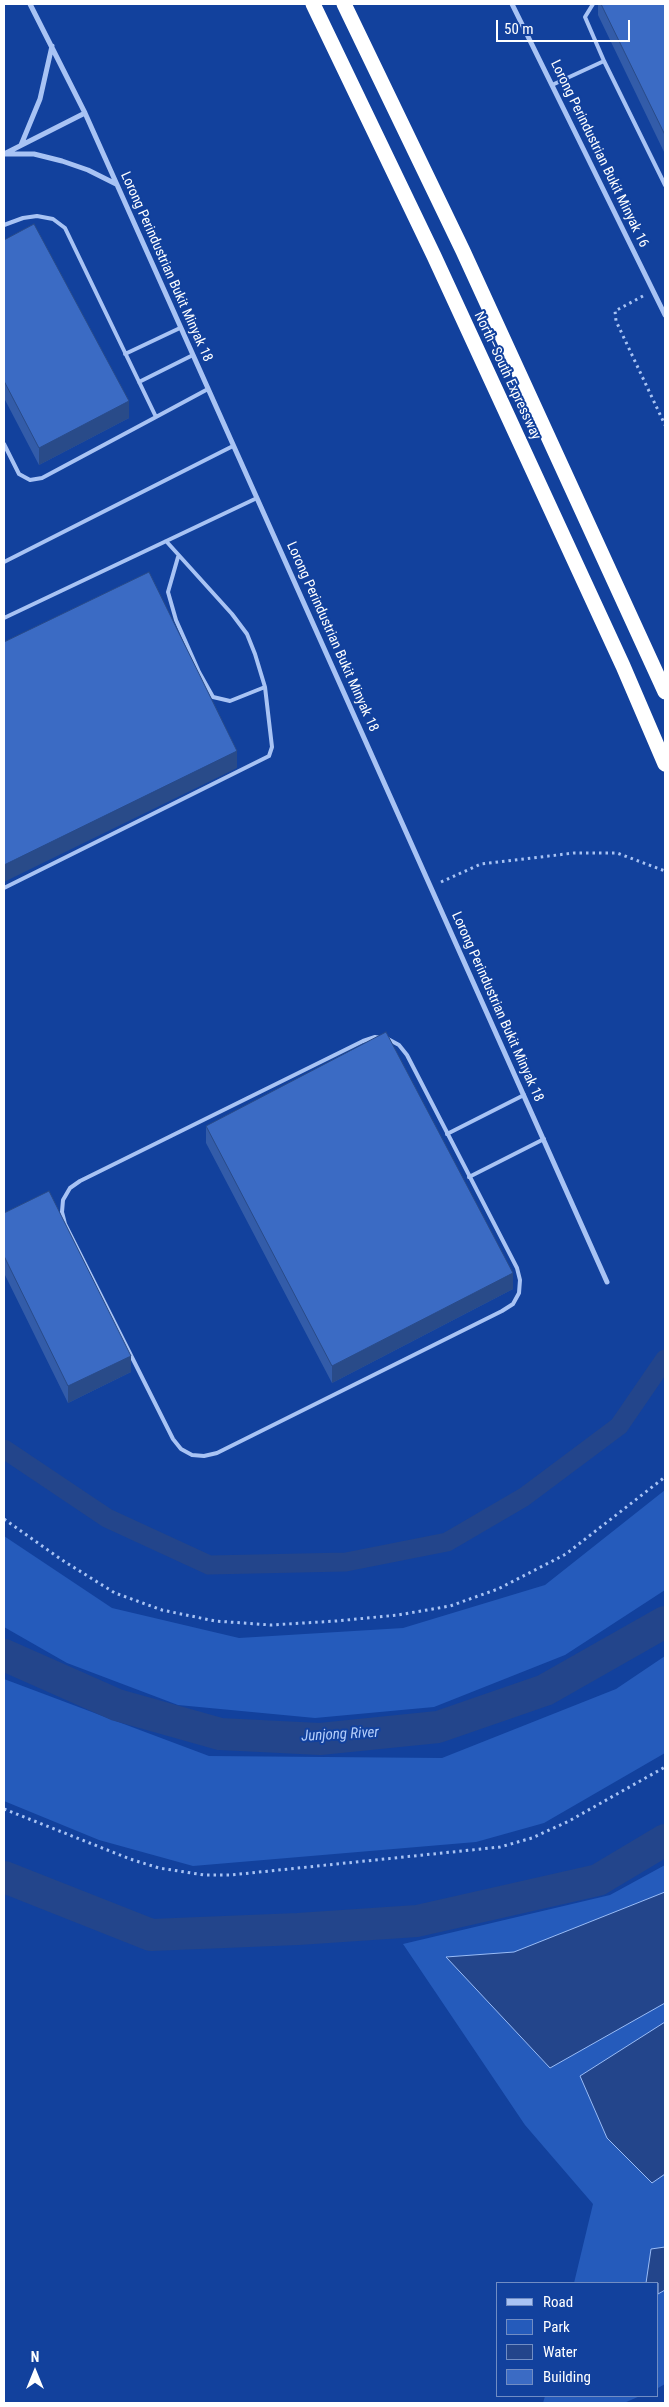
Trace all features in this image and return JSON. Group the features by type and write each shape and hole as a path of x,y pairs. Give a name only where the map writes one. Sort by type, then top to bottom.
{"highway":[{"name":"North–South Expressway","path":"314,4 434,256 623,666 665,764"},
{"name":"North–South Expressway","path":"344,4 464,251 665,692"}],"street":[{"name":"Lorong Perindustrian Bukit Minyak 18","path":"30,4 85,113 608,1282"},
{"name":"Lorong Perindustrian Bukit Minyak 16","path":"512,4 665,316"},
{"path":"21,145 40,99 52,46"},
{"path":"4,154 85,113"},
{"path":"4,154 34,154 88,170 117,184"}],"lane":[{"path":"593,4 585,17 604,61 665,185"},
{"path":"552,85 604,61"},
{"path":"4,225 37,216 53,219 65,228 156,417"},
{"path":"125,354 180,328"},
{"path":"139,382 193,355"},
{"path":"4,444 19,474 30,480 42,478 208,389"},
{"path":"4,562 233,446"},
{"path":"4,618 257,498"},
{"path":"4,888 269,756 272,747 265,688 247,634 232,614 166,542"},
{"path":"178,557 168,592 176,620 199,672 213,697 230,701 265,688"},
{"path":"375,1037 388,1038 399,1045 407,1055 469,1177 517,1268 520,1280 519,1292 512,1304 502,1311 216,1453 204,1456 192,1455 181,1449 173,1438 65,1224 62,1212 63,1200 70,1188 80,1181 363,1041 375,1037"},
{"path":"447,1134 524,1095"},
{"path":"469,1177 544,1139"}],"path":[{"path":"653,291 615,311 616,321 665,425"},
{"path":"431,887 481,864 574,853 617,853 665,871"},
{"path":"4,1519 62,1560 114,1593 162,1610 215,1621 271,1625 336,1622 398,1615 450,1606 498,1589 566,1554 665,1477"},
{"path":"4,1809 130,1859 159,1868 204,1875 231,1875 500,1847 532,1838 569,1822 665,1767"}],"green space":[{"path":"665,1490 665,1590 565,1655 434,1707 315,1718 178,1705 67,1663 4,1627 4,1536 112,1608 239,1638 403,1628 545,1585"},
{"path":"665,1656 665,1753 544,1823 476,1842 193,1866 99,1840 4,1801 4,1679 209,1756 442,1758 616,1689"},
{"path":"665,1865 665,2384 659,2387 659,2282 574,2282 593,2204 525,2125 403,1944 610,1895"},
{"path":"545,2397 638,2397 624,2403 543,2403"}],"water":[{"path":"665,1892 665,2003 550,2068 446,1957 514,1952"},
{"path":"665,2022 665,2174 652,2183 607,2138 580,2076"},
{"path":"665,2247 665,2290 659,2293 659,2282 646,2282 651,2249"}],"building":[{"path":"601,4 665,4 665,135"},
{"path":"34,224 129,401 39,448 4,381 4,240"},
{"path":"149,572 237,751 4,865 4,642"},
{"path":"386,1032 513,1273 332,1366 206,1126"},
{"path":"49,1191 131,1356 68,1386 4,1256 4,1213"}],"waterway":[{"path":"4,1449 107,1518 209,1565 346,1562 447,1542 524,1497 619,1426 665,1359"},
{"name":"Junjong River","path":"4,1655 117,1705 220,1734 320,1739 438,1727 545,1690 665,1622"},
{"path":"4,1877 151,1935 298,1929 417,1921 598,1880 665,1840"}]}
